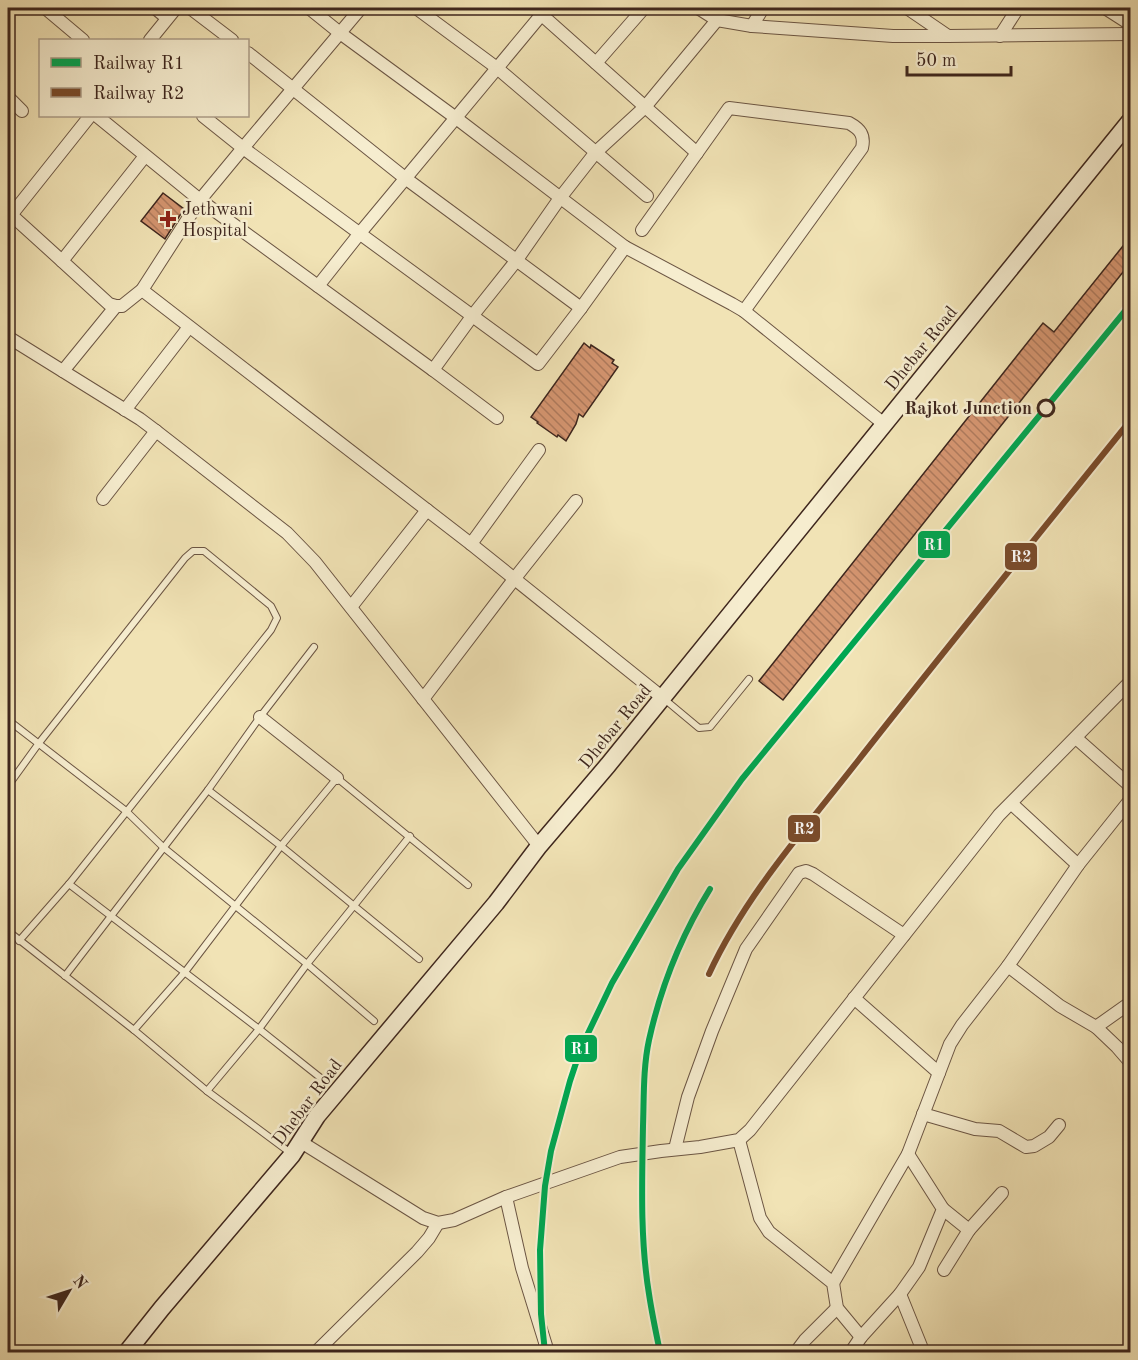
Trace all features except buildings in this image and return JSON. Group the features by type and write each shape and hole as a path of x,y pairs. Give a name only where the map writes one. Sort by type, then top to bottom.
{"street":[{"path":"45,8 82,39"},
{"path":"155,8 167,18"},
{"path":"151,39 176,8"},
{"path":"190,8 231,39"},
{"path":"309,8 625,247 744,312 884,424"},
{"path":"89,117 9,215 109,304 122,306 142,290 200,200 362,8"},
{"path":"416,8 497,68 647,196"},
{"path":"596,63 644,8"},
{"path":"698,8 717,20 752,26 892,36 1131,34"},
{"path":"752,26 763,8"},
{"path":"907,8 948,36"},
{"path":"1000,36 1018,8"},
{"path":"1105,8 1131,24"},
{"path":"318,286 497,68 541,10 596,63 697,153"},
{"path":"433,370 596,152 645,107 717,20"},
{"path":"249,54 405,178 581,308"},
{"path":"8,97 22,111"},
{"path":"642,230 729,108 849,123 855,126 861,132 864,140 862,147 744,312"},
{"path":"98,117 200,200 497,418"},
{"path":"203,117 538,364 625,247"},
{"name":"Dhebar Road","path":"127,1353 296,1148 317,1116 496,903 539,846 663,698 1131,122"},
{"path":"62,261 146,156"},
{"path":"142,290 471,544 663,698"},
{"path":"63,371 116,306"},
{"path":"125,410 189,327"},
{"path":"8,337 156,431 287,533 315,562 539,846"},
{"path":"103,499 156,431"},
{"path":"471,544 539,450"},
{"path":"423,699 514,578 576,501"},
{"path":"351,607 427,510"},
{"path":"296,1148 423,1218 438,1223 454,1220 506,1197 620,1157 739,1140 750,1130 999,815 1131,682"},
{"path":"260,717 338,777"},
{"path":"1076,738 1131,789"},
{"path":"832,1283 908,1154 950,1044 1008,966 1078,865 1131,800"},
{"path":"1012,804 1078,865"},
{"path":"675,1149 688,1097 746,949 799,873 806,871 813,874 904,935"},
{"path":"1008,966 1060,1006 1096,1027 1131,1062"},
{"path":"854,998 939,1073"},
{"path":"1096,1027 1131,1003"},
{"path":"923,1114 975,1129 999,1131 1026,1147 1034,1146 1049,1137 1059,1125"},
{"path":"739,1140 760,1218 769,1232 832,1283 837,1308 861,1337"},
{"path":"908,1154 943,1209 969,1230"},
{"path":"944,1270 969,1230 1002,1193"},
{"path":"506,1197 522,1268 548,1353"},
{"path":"851,1353 861,1337 900,1294 919,1267 943,1209"},
{"path":"316,1353 417,1252 438,1223"},
{"path":"900,1294 922,1353"},
{"path":"796,1353 805,1340 837,1308"}],"lane":[{"path":"8,786 39,743 185,558 193,551 204,551 271,606 277,618 271,630 69,884 20,941"},
{"path":"65,976 314,647"},
{"path":"663,698 699,728 710,727 749,679"},
{"path":"8,720 126,811 163,848 374,1021"},
{"path":"134,1030 184,972 281,846 338,777 468,885"},
{"path":"208,790 355,905 419,959"},
{"path":"207,1091 259,1029 307,964 410,836"},
{"path":"69,884 322,1079"},
{"path":"8,931 207,1091 296,1148"}],"rail line":[{"name":"R1","path":"545,1352 541,1314 540,1250 545,1186 551,1151 581,1048 612,983 678,869 742,779 1130,305"},
{"name":"R2","path":"709,974 740,918 796,838 1130,421"},
{"name":"R1","path":"660,1352 646,1273 643,1231 642,1168 646,1061 649,1040 666,981 681,943 710,889"}],"place":[{"name":"Jethwani Hospital","path":"168,219"},
{"name":"Rajkot Junction","path":"1046,408"}]}
